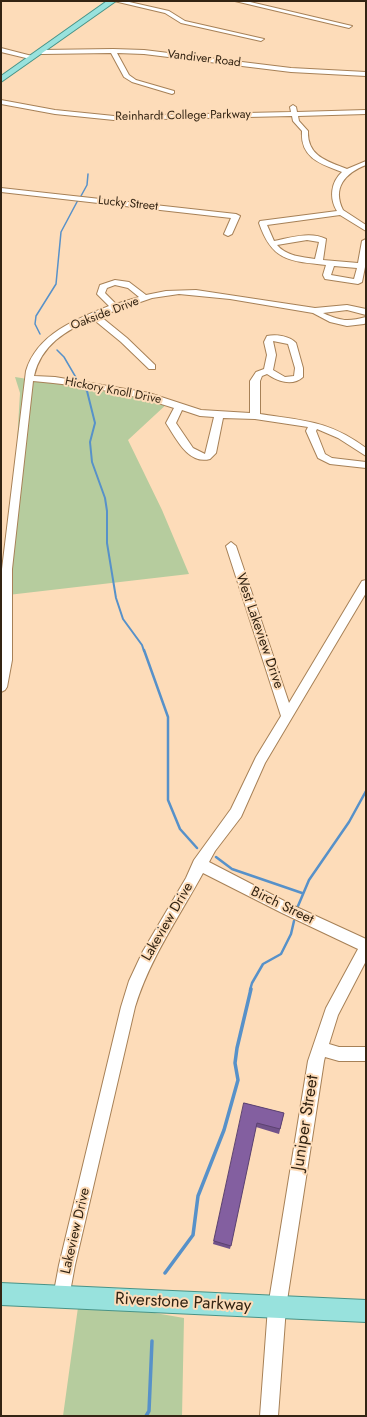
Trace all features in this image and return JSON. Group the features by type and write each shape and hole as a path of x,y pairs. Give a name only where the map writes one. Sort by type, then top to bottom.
{"main road":[{"path":"1,76 112,1"},
{"path":"1,80 30,56"},
{"name":"Riverstone Parkway","path":"1,1294 366,1311"}],"street":[{"path":"116,1 167,12 183,22 261,39"},
{"path":"238,1 350,26"},
{"name":"Vandiver Road","path":"1,50 30,56 113,51 164,54 298,70 366,74"},
{"path":"113,51 126,76 134,81 172,92"},
{"name":"Reinhardt College Parkway","path":"1,96 67,107 110,111 294,110 318,112 366,112"},
{"name":"Reinhardt College Parkway","path":"1,102 55,112 114,118 240,114 366,105"},
{"path":"294,110 296,121"},
{"path":"296,121 304,116 318,112"},
{"path":"240,114 284,116 296,121 305,131 305,142 307,148 326,163 347,171"},
{"path":"366,163 347,171 335,184 334,190 337,205 342,213 366,229"},
{"name":"Lucky Street","path":"1,190 236,216 228,234"},
{"path":"342,213 263,223 272,244 279,252 294,257 361,266"},
{"path":"272,244 310,238 320,239 323,241 319,261"},
{"path":"331,262 327,275 331,279 358,282 366,241"},
{"path":"116,308 101,294 103,287 111,283 127,284 145,298"},
{"name":"Oakside Drive","path":"1,687 6,660 6,628 3,606 11,522 18,478 29,378 35,358 51,339 74,324 145,298 168,292 190,292 315,311 348,307 366,312"},
{"name":"Oakside Drive","path":"315,311 319,314 344,322 361,323 366,320"},
{"path":"95,316 117,336 124,340 152,368"},
{"path":"255,416 255,381 259,374 268,371 283,380 291,380 298,377 299,368 292,343 283,339 270,338 268,342 272,352 272,359 268,371"},
{"name":"Hickory Knoll Drive","path":"29,378 55,380 149,396 195,412 219,415 255,416 326,427 348,439 366,453"},
{"path":"180,406 171,424 191,453 199,457 207,457 211,453 219,415"},
{"path":"314,425 311,431 321,456 330,460 366,465"},
{"name":"West Lakeview Drive","path":"231,546 286,716"},
{"name":"Lakeview Drive","path":"62,1297 67,1265 128,1007 136,981 148,956 192,882 199,864 236,813 260,761 366,584"},
{"name":"Birch Street","path":"199,864 366,947"},
{"name":"Juniper Street","path":"269,1416 277,1307 291,1212 319,1048 332,1013 348,979 366,947"},
{"path":"319,1048 339,1054 366,1054"}],"green space":[{"path":"15,377 169,402 128,440 162,510 189,574 8,595 20,393"},
{"path":"79,1300 184,1318 182,1416 63,1416"}],"building":[{"path":"244,1103 284,1113 280,1129 257,1123 231,1246 214,1241"}],"waterway":[{"path":"81,196 87,185 88,174"},
{"path":"40,334 35,324 36,316 56,284 61,232 78,200"},
{"path":"57,350 64,357 78,381"},
{"path":"84,388 87,391 95,423 90,442 92,462 105,498 107,511 107,543 116,598 123,619 142,645 144,651"},
{"path":"144,650 168,717 168,800 180,829 197,848"},
{"path":"298,906 309,880 349,822 366,791"},
{"path":"216,857 232,869 302,893"},
{"path":"250,990 252,983 263,964 281,954 291,934 294,921"},
{"path":"165,1273 193,1235 198,1196 224,1130 238,1080 235,1063 237,1048 251,989"},
{"path":"146,1416 149,1411 152,1341"}]}
